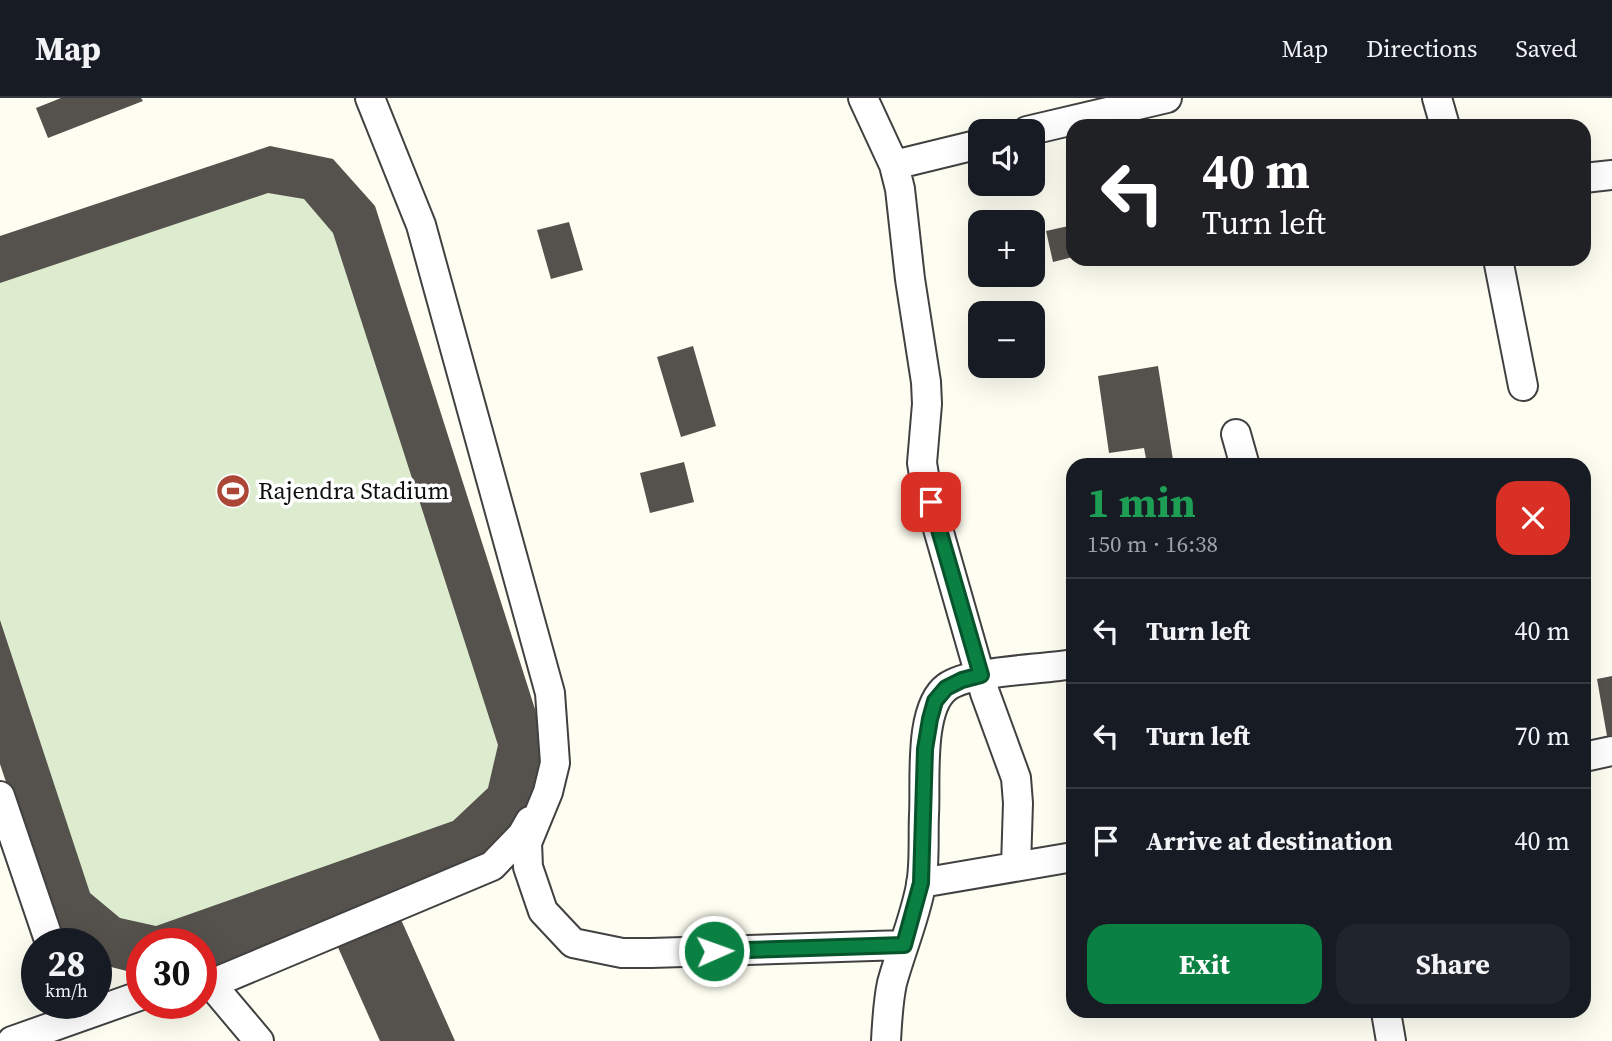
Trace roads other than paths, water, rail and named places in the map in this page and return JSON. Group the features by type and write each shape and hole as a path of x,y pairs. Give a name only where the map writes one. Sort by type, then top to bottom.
{"street":[{"path":"370,98 421,225 550,693 555,763 548,792 527,843 528,867 542,911 573,943 622,953 904,945"},
{"path":"863,98 894,165 905,220 910,279 926,382 922,463 926,487 981,675 1016,779 1017,866"},
{"path":"1045,119 1060,109 1167,98"},
{"path":"1437,98 1443,119"},
{"path":"894,165 968,147"},
{"path":"1591,177 1612,175"},
{"path":"1500,266 1523,386"},
{"path":"1236,434 1243,458"},
{"path":"886,1041 887,1009 921,883 925,749 935,701 946,688 962,680 981,675 1066,665"},
{"path":"1591,756 1612,751"},
{"path":"217,980 492,866 522,835 548,792"},
{"path":"0,796 46,928"},
{"path":"921,883 1066,859"},
{"path":"217,997 259,1041"},
{"path":"1387,1018 1391,1041"},
{"path":"12,1041 55,1019"}],"place":[{"name":"Rajendra Stadium","path":"233,491"}]}
